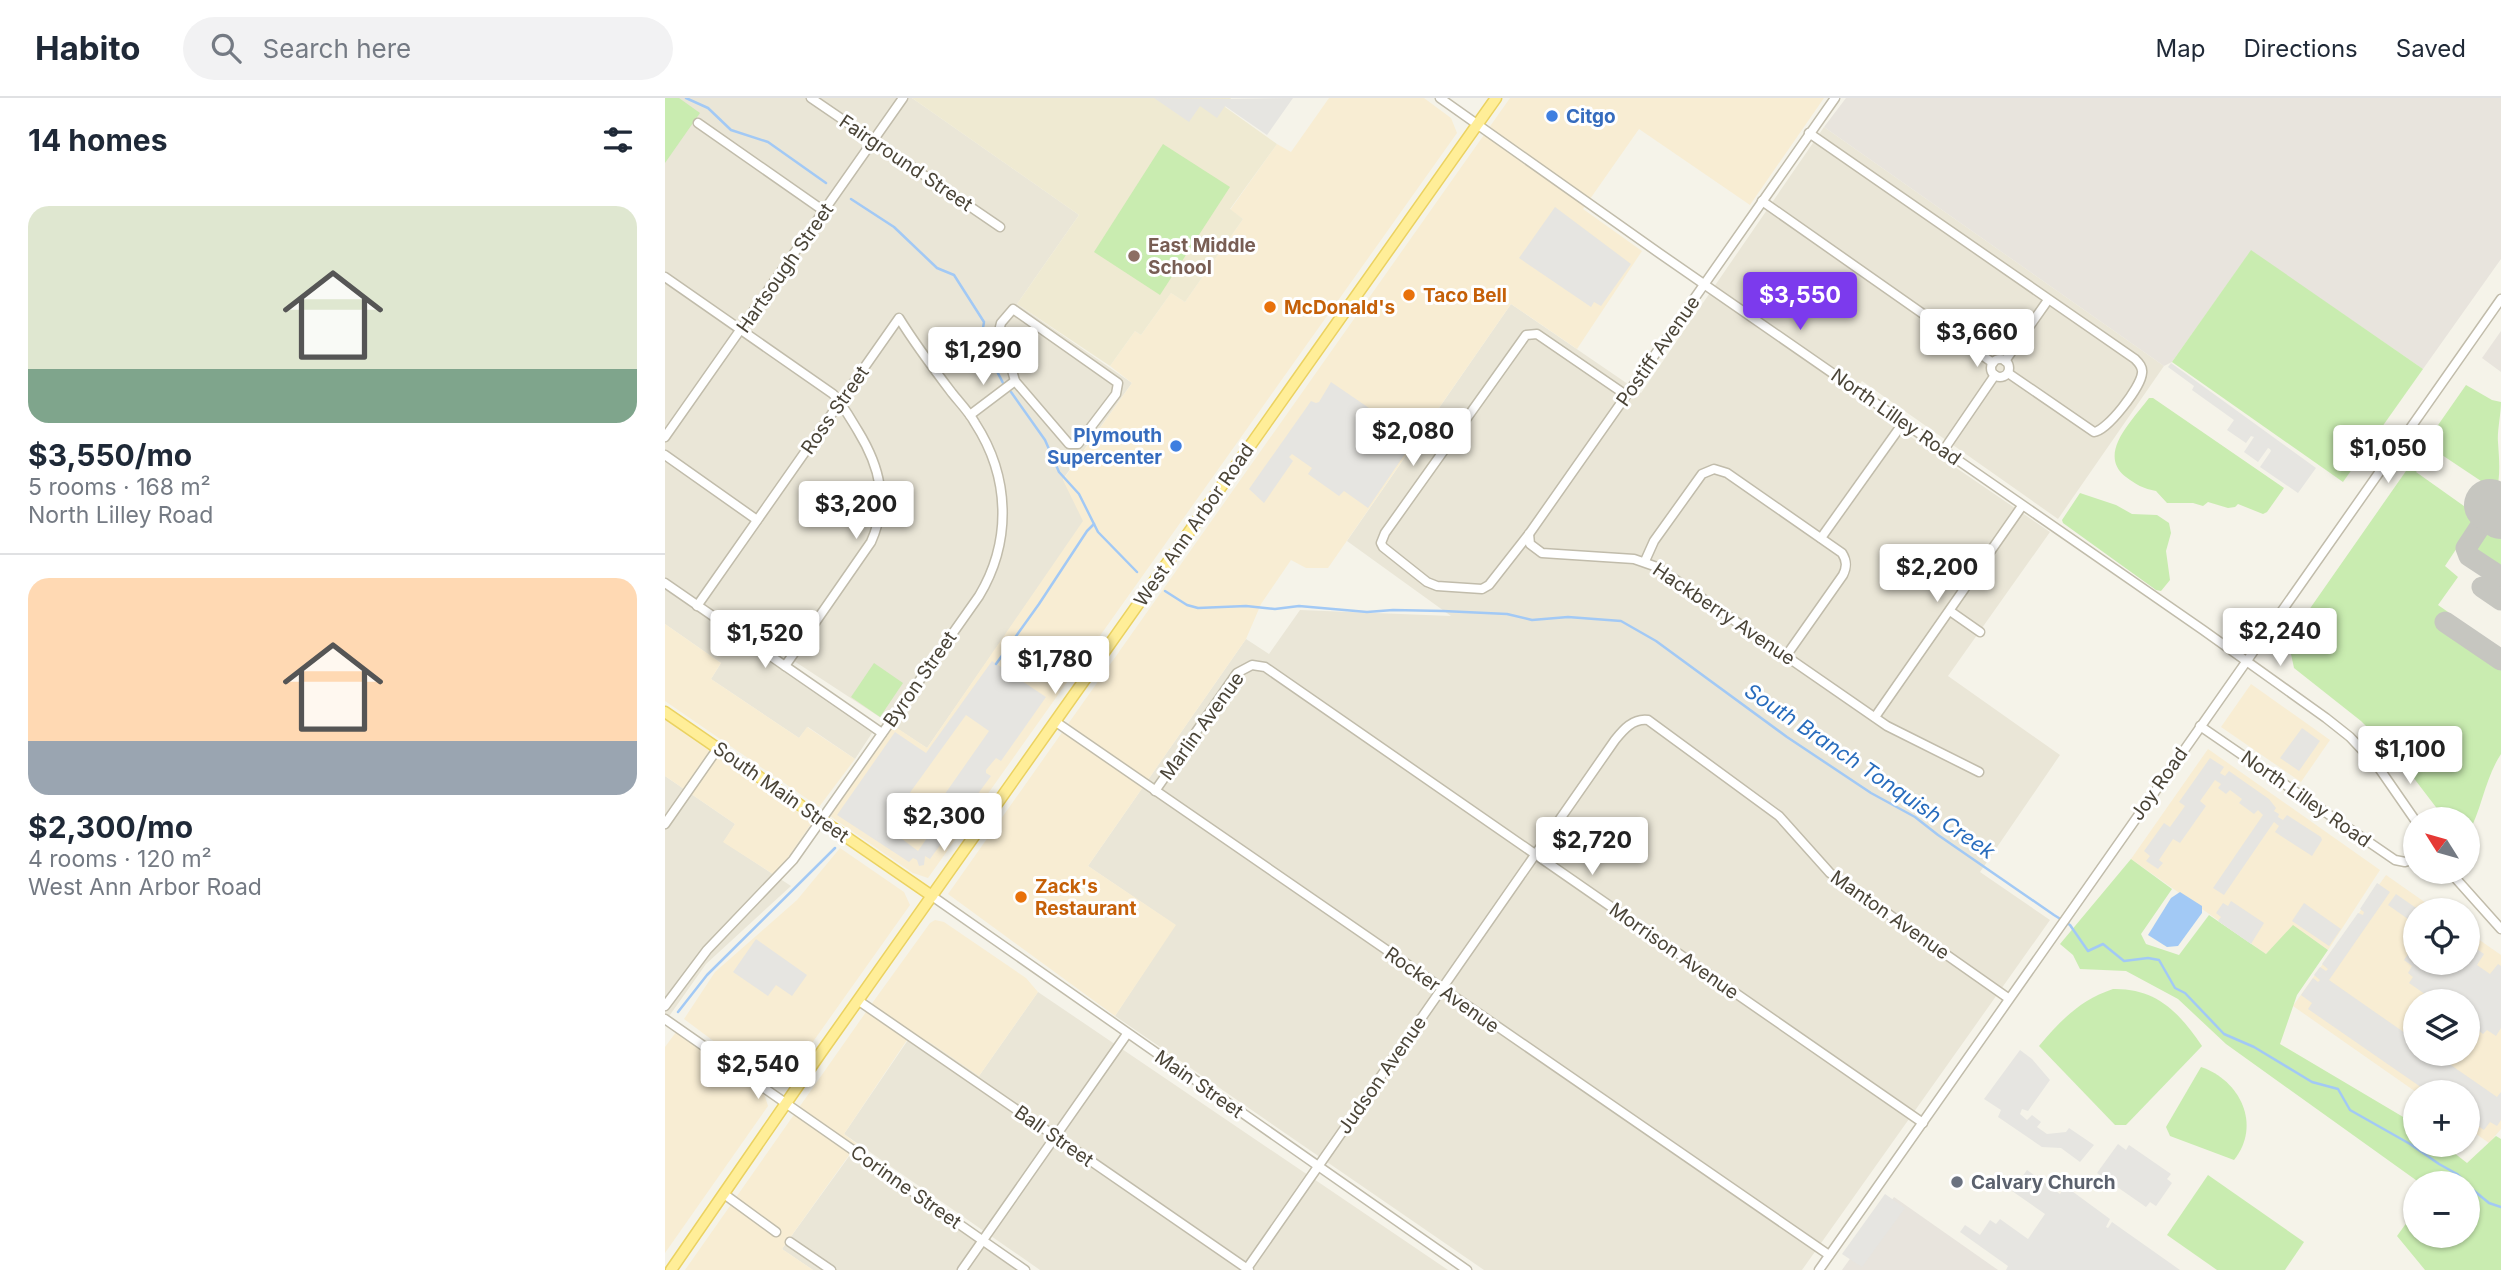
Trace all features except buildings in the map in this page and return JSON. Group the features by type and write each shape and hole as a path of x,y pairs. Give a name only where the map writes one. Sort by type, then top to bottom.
{"main road":[{"name":"West Ann Arbor Road","path":"672,1270 786,1104 1496,98"},
{"name":"South Main Street","path":"665,712 932,897"}],"street":[{"name":"Fairground Street","path":"811,98 1000,227"},
{"name":"Hartsough Street","path":"665,437 903,98"},
{"name":"North Lilley Road","path":"1440,98 2247,661 2350,737 2379,768 2406,807"},
{"name":"Postiff Avenue","path":"1626,395 1537,334 1526,335 1385,533 1381,543 1432,584 1482,589 1489,585 1529,534 1835,98"},
{"path":"698,123 824,211"},
{"path":"1809,133 2135,359 2142,369 2139,383 2109,424 2103,430 2094,432 2008,373"},
{"path":"1762,201 1993,363"},
{"path":"665,277 840,402 875,464 881,490 880,516 867,550 785,666"},
{"name":"Joy Road","path":"1819,1270 2501,299"},
{"path":"2005,361 2048,300"},
{"path":"1016,309 1109,375 1119,386 1116,394 1078,444 1073,446 1014,381 1000,327 1011,310 1016,309"},
{"name":"Ross Street","path":"697,606 899,318"},
{"name":"Byron Street","path":"665,1006 707,950 793,860 979,596 998,552 1003,516 999,478 989,449 970,415 899,318"},
{"path":"2000,359 2005,361 2009,365 2008,373 2003,377 1995,375 1992,371 1993,363 2000,359"},
{"path":"1944,451 1995,375"},
{"path":"970,415 1014,381"},
{"path":"1821,538 1903,423"},
{"path":"665,455 757,520"},
{"path":"1645,561 1654,541 1702,474 1714,470 1727,473 1842,553 1845,559 1846,569 1786,656"},
{"path":"1875,717 2022,506"},
{"name":"Hackberry Avenue","path":"1529,534 1530,544 1542,553 1645,561 1657,566 1898,732 1979,772"},
{"path":"665,583 882,733"},
{"path":"1950,611 1980,632"},
{"name":"Marlin Avenue","path":"1155,791 1237,673 1251,665"},
{"name":"Morrison Avenue","path":"1251,665 1270,670 1923,1123"},
{"name":"Judson Avenue","path":"1248,1270 1622,731 1633,723 1648,720"},
{"name":"Manton Avenue","path":"1648,720 1779,816 1830,873 2008,998"},
{"name":"Rocker Avenue","path":"1056,722 1829,1255"},
{"name":"North Lilley Road","path":"2200,726 2395,860 2403,862"},
{"path":"665,824 718,748"},
{"path":"2461,884 2501,929"},
{"name":"Main Street","path":"932,897 1467,1270"},
{"name":"Ball Street","path":"859,1001 1248,1270"},
{"name":"Corinne Street","path":"665,1019 1025,1270"},
{"path":"962,1270 1127,1034"},
{"path":"724,1194 776,1232"},
{"path":"790,1242 831,1270"}],"shaded area":[{"path":"665,98 912,98 1079,215 1017,304 1132,383 1063,479 1084,521 927,748 745,629 738,640 872,733 855,759 808,727 799,738 711,679 721,663 665,624"},
{"name":"East Middle School","path":"912,98 1231,98 1225,107 1277,144 1230,209 1243,219 1185,302 1171,293 1141,335 1135,331 1110,366 1017,304 1079,215"},
{"path":"1154,98 1293,98 1267,135 1225,106 1217,118 1200,106 1189,122"},
{"path":"1329,98 1424,98 1451,118 1457,133 928,878 913,873 830,816 894,726 927,748 1083,521 1063,480 1132,383 1110,366 1135,331 1141,335 1171,293 1185,302 1243,219 1230,210 1277,144 1291,152"},
{"path":"1510,98 1824,98 1750,205 1639,129 1583,209 1642,251 1577,349 1511,304 1328,568 1306,568 1291,560 1261,604 1246,639 1088,866 1176,925 1115,1016 948,894"},
{"path":"1846,98 2501,98 2501,259 2423,369 2251,251 2172,362 2164,366 1824,127"},
{"path":"1824,127 2164,366 2058,519 1862,381 1851,396 2050,532 1948,676 2060,755 1980,872 2050,920 1802,1270 1484,1270 1115,1016 1175,925 1088,866 1246,639 1269,654 1300,610 1451,616 1347,541 1511,304 1641,393"},
{"path":"1555,207 1631,264 1601,306 1594,302 1591,307 1519,258"},
{"path":"2501,331 2501,372 2482,358"},
{"path":"2171,363 2316,468 2298,493 2260,467 2270,449 2268,448 2258,462 2244,452 2254,437 2251,436 2246,443 2227,430 2234,420 2192,390 2194,386 2168,367"},
{"path":"1331,382 1410,436 1405,444 1409,448 1368,508 1344,491 1339,496 1308,474 1312,468 1292,454 1289,457 1293,461 1264,503 1249,489 1311,401 1319,402"},
{"path":"665,624 721,663 711,679 799,738 807,727 855,759 819,807 665,701"},
{"path":"992,661 1046,697 1001,761 996,758 986,770 991,776 953,828 946,829 949,833 930,859 925,856 924,865 919,866 917,860 913,858 909,862 837,815 895,732 926,753","holes":["966,715 989,731 940,801 948,808 918,851 890,830 891,827 897,826 896,812"]},
{"path":"2251,684 2330,740 2301,782 2221,727"},
{"path":"665,720 808,819 811,824 785,862 773,874 723,842 735,824 665,776"},
{"path":"2302,728 2320,741 2299,771 2280,758"},
{"path":"2208,749 2380,870 2328,950 2293,926 2266,954 2131,859"},
{"path":"2210,758 2224,767 2220,773 2225,776 2229,771 2269,799 2276,808 2274,811 2279,814 2278,817 2283,820 2287,815 2321,837 2322,840 2312,856 2275,832 2279,826 2274,822 2224,895 2213,888 2263,815 2258,810 2254,814 2239,803 2242,799 2230,790 2226,794 2218,788 2221,784 2215,780 2200,801 2206,806 2180,843 2173,839 2159,860 2163,863 2158,869 2146,861 2150,856 2144,851 2164,823 2170,827 2185,806 2179,802"},
{"path":"665,776 735,824 724,842 791,886 706,964 665,1022"},
{"path":"840,848 904,892 910,905 783,1084 771,1084 684,1019 715,972 797,900"},
{"path":"2386,875 2419,898 2403,898 2403,975 2480,975 2480,940 2501,955 2501,1129 2489,1143 2480,1137 2480,1080 2403,1080 2403,1083 2293,1006"},
{"path":"2377,883 2390,892 2329,980 2403,1032 2403,1066 2452,1066 2472,1080 2411,1080 2308,1009 2312,1003 2301,995 2313,978 2318,982 2320,980 2314,975 2320,967 2326,971 2328,969 2322,964 2358,913 2363,915 2364,912 2360,909"},
{"path":"2396,894 2403,899 2403,916 2388,905"},
{"path":"2231,901 2264,923 2251,944 2218,921 2221,917 2216,913 2223,903 2228,906"},
{"path":"2304,903 2341,929 2329,946 2292,921"},
{"path":"935,920 944,922 1026,978 1038,992 979,1076 928,1041 922,1050 907,1040 844,1134 857,1144 782,1249 813,1270 685,1270 873,1002 930,923"},
{"path":"756,939 807,975 792,996 776,985 768,996 733,972"},
{"path":"2498,964 2501,966 2501,1028 2496,1036 2487,1030 2483,1034 2480,1032 2480,989 2418,989 2409,983 2413,977 2410,975 2480,975 2480,967 2490,974"},
{"path":"1038,992 1448,1270 1040,1270 844,1134 908,1040 928,1041 979,1076"},
{"path":"676,1032 764,1093 768,1106 665,1253 665,1047"},
{"path":"2020,1050 2032,1059 2050,1080 2028,1111 2022,1109 2020,1114 2027,1120 2032,1115 2041,1122 2037,1127 2047,1134 2066,1132 2069,1128 2094,1145 2080,1162 2061,1148 2042,1147 1998,1117 2001,1110 1984,1099"},
{"path":"2480,1085 2497,1097 2501,1092 2501,1120 2497,1126 2490,1122 2484,1130 2480,1127"},
{"path":"2118,1144 2126,1150 2129,1145 2171,1174 2167,1179 2172,1183 2156,1206 2150,1202 2146,1207 2097,1173"},
{"path":"850,1155 1017,1270 813,1270 782,1249"},
{"path":"2027,1170 2060,1194 2065,1186 2110,1219 2106,1227 2112,1222 2180,1270 2006,1270 2008,1266 1960,1232 1965,1225 1980,1235 1990,1220 1996,1224 2000,1219 2028,1239 2045,1214 2012,1191"},
{"path":"1885,1194 1905,1208 1862,1267 1842,1254"},
{"path":"1894,1197 1998,1270 1842,1270"}],"green space":[{"path":"665,98 679,98 700,113 665,163"},
{"path":"1163,144 1230,187 1160,295 1094,252"},
{"path":"2251,250 2423,369 2343,482 2172,362"},
{"path":"2466,385 2492,400 2501,402 2496,491 2433,449 2416,472 2478,516 2445,566 2458,577 2438,605 2448,612 2440,624 2501,667 2501,754 2479,807 2436,807 2400,760 2361,721 2294,668 2288,640"},
{"path":"2149,398 2153,398 2284,488 2267,512 2263,514 2238,504 2228,508 2208,502 2203,506 2193,503 2167,503 2156,491 2140,486 2126,477 2118,468 2116,448 2120,437"},
{"path":"2080,493 2116,505 2132,514 2157,515 2169,523 2171,533 2166,551 2170,580 2161,591 2063,523 2062,520"},
{"path":"2488,528 2501,531 2501,570 2483,558 2476,548"},
{"path":"874,663 903,683 880,717 851,697"},
{"path":"2131,859 2172,889 2141,934 2146,944 2179,955 2209,915 2266,954 2293,925 2328,950 2297,995 2280,1044 2403,1117 2403,1157 2459,1157 2467,1163 2473,1157 2480,1157 2480,1151 2496,1136 2501,1139 2501,1270 2425,1270 2407,1248 2480,1248 2480,1171 2403,1171 2226,1044 2178,999 2126,971 2080,969 2073,955 2060,944"},
{"path":"2113,989 2142,993 2165,1004 2202,1046 2126,1125 2115,1125 2039,1046 2072,1012"},
{"path":"2201,1067 2227,1082 2243,1105 2246,1133 2234,1160 2170,1136 2166,1127"},
{"path":"2208,1175 2304,1242 2285,1270 2217,1270 2167,1235"},
{"path":"2403,1228 2403,1243 2397,1236"}],"water":[{"path":"2180,892 2202,906 2202,913 2178,946 2167,947 2148,935 2171,898"}],"waterway":[{"path":"686,98 708,108 731,130 768,142 826,183"},
{"path":"851,199 894,227 937,268 954,275 984,322 985,346 1003,383"},
{"path":"1011,392 1045,440 1059,472 1079,494 1098,532 1137,572"},
{"name":"South Branch Tonquish Creek","path":"996,664 1094,524"},
{"name":"South Branch Tonquish Creek","path":"1165,591 1187,605 1198,608 1246,606 1275,609 1299,606 1367,612 1393,610 1507,614 1532,620 1568,617 1621,621 1656,641 1787,737 1871,793 1915,817 2070,925 2088,951 2103,944 2124,961 2148,958 2159,960 2175,988 2185,993 2224,1034 2254,1047 2312,1082 2338,1089 2350,1110 2452,1171"},
{"name":"South Branch Tonquish Creek","path":"678,1012 707,975 835,848"},
{"name":"South Branch Tonquish Creek","path":"2480,1196 2489,1203 2501,1207"}],"taxiway":[{"path":"2501,495 2466,548 2469,556 2501,577"},
{"path":"2482,587 2501,600"},
{"path":"2445,622 2501,660"}],"runway":[{"path":"2490,505 2501,513"}],"place":[{"name":"Citgo","path":"1552,116"},
{"name":"East Middle School","path":"1134,256"},
{"name":"Taco Bell","path":"1409,295"},
{"name":"McDonald's","path":"1270,307"},
{"name":"Plymouth Supercenter","path":"1176,446"},
{"name":"Zack's Restaurant","path":"1021,897"},
{"name":"Calvary Church","path":"1957,1182"}]}
